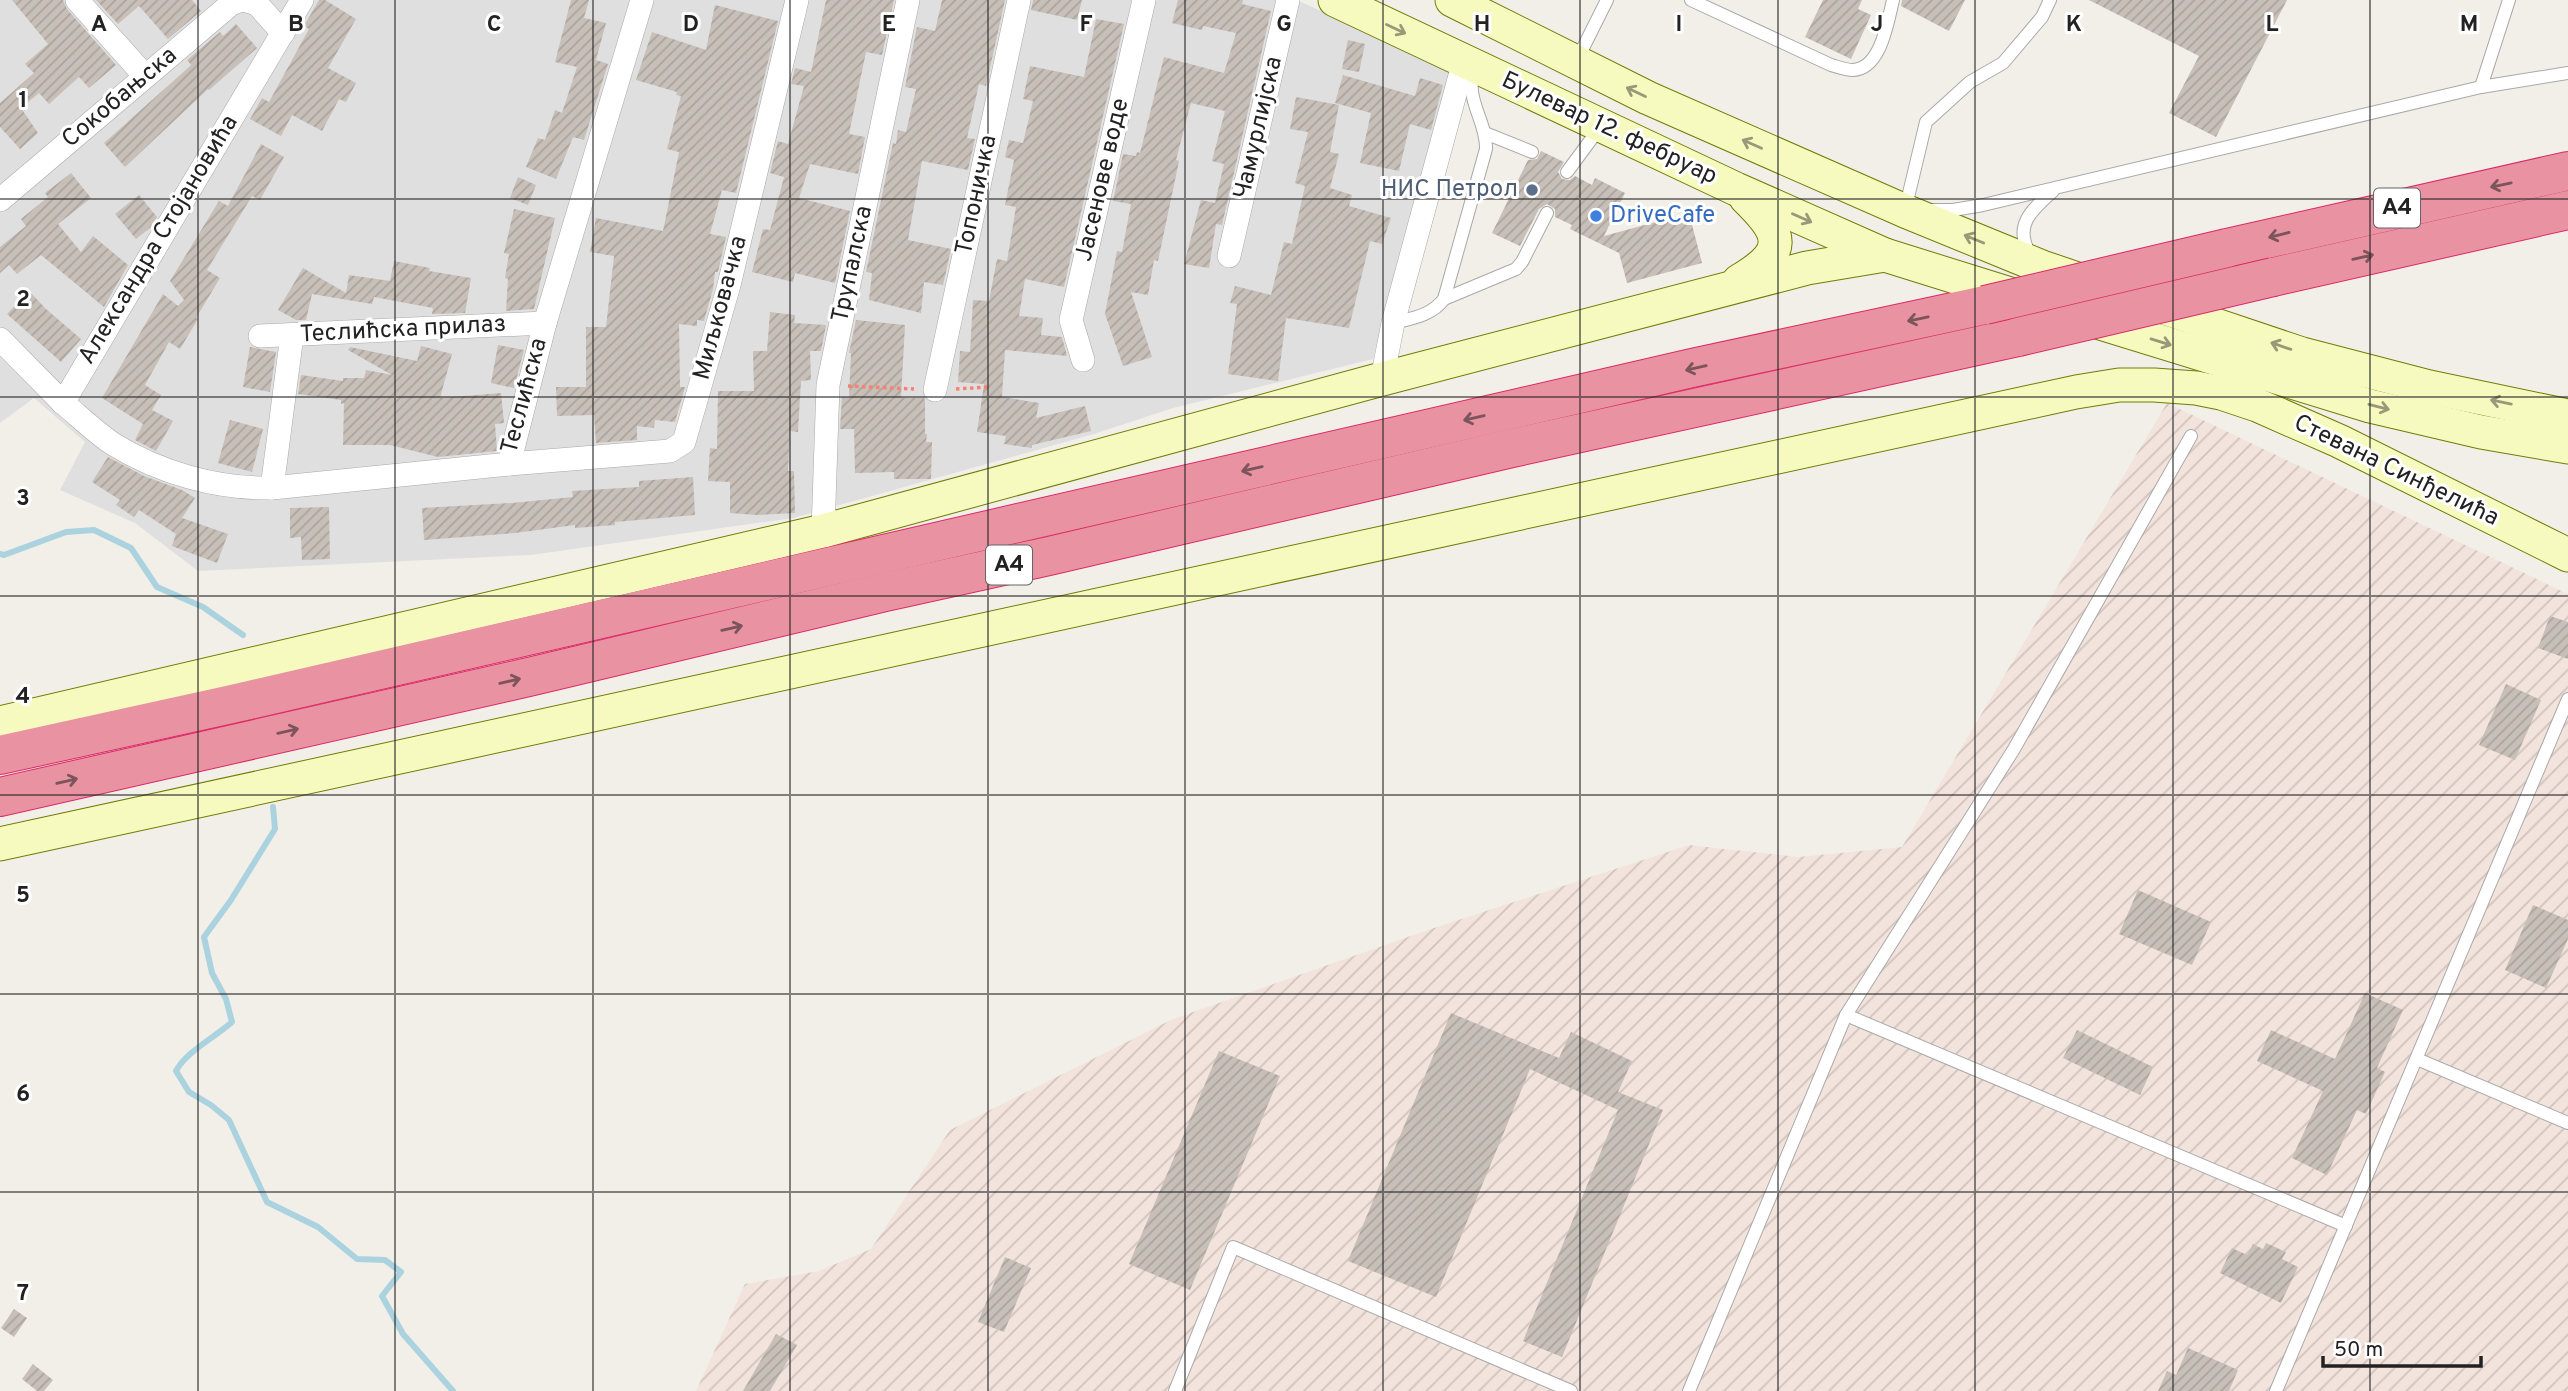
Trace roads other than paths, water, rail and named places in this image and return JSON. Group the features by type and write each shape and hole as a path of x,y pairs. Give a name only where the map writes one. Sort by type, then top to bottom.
{"highway":[{"name":"A4","path":"0,755 1692,368 1985,305 2568,171"},
{"name":"A4","path":"0,797 1512,448 2018,337 2568,210"}],"main road":[{"name":"Булевар 12. фебруар","path":"1335,0 1736,189 1885,256 2371,406 2481,432 2568,447"},
{"name":"Булевар 12. фебруар","path":"1452,0 1648,98 1905,211 2042,267 2302,354 2430,387 2568,416"},
{"path":"1721,292 1764,264 1774,249 1774,231 1769,222 1736,189"},
{"path":"0,723 823,531 1382,379 1807,268 1885,256"},
{"name":"Стевана Синђелића","path":"0,844 2076,392 2119,385 2196,388 2257,405 2339,441 2568,555"}],"street":[{"path":"77,0 145,76"},
{"name":"Сокобањска","path":"0,200 230,4 243,0 257,4 283,33"},
{"name":"Александра Стојановића","path":"62,403 302,0"},
{"name":"Теслићска","path":"62,403 112,443 154,464 218,485 243,489 509,464 545,323 642,0"},
{"name":"Миљковачка","path":"509,464 670,451 684,442 729,285 797,0"},
{"name":"Трупалска","path":"823,531 828,385 908,0"},
{"name":"Топоничка","path":"934,390 1019,0"},
{"name":"Јасенове воде","path":"1083,360 1071,320 1144,0"},
{"name":"Чамурлијска","path":"1229,256 1289,0"},
{"path":"1382,379 1393,323 1469,64"},
{"name":"Теслићска прилаз","path":"260,336 545,323"},
{"path":"272,488 292,335"},
{"path":"0,339 62,403"}],"lane":[{"path":"1576,62 1607,0"},
{"path":"1691,0 1831,65 1855,70 1867,65 1882,42 1893,0"},
{"path":"2050,0 2042,17 2003,63 1970,82 1926,122 1905,211 1953,211 2056,189 2481,87 2568,73"},
{"path":"2481,87 2509,0"},
{"path":"1444,299 1486,149 1485,133 1478,118 1471,87 1469,64"},
{"path":"1566,169 1601,126"},
{"path":"1485,133 1532,152"},
{"path":"2042,267 2028,251 2023,239 2024,225 2033,209 2056,189"},
{"path":"1393,323 1428,314 1444,299 1516,269 1546,213"},
{"path":"1689,1391 1846,1015 2014,748 2191,436"},
{"path":"2276,1391 2568,699"},
{"path":"1846,1015 2346,1226"},
{"path":"2417,1059 2568,1123"},
{"path":"1175,1391 1233,1247 1571,1391"}],"waterway":[{"path":"0,554 4,555 66,532 94,530 131,548 157,587 203,607 243,635"},
{"path":"273,807 275,829 231,900 204,937 212,973 226,999 232,1022 194,1051 176,1071 189,1092 229,1120 267,1202 318,1227 357,1259 385,1260 401,1272 382,1296 403,1334 453,1391"}],"place":[{"name":"НИС Петрол","path":"1532,190"},
{"name":"DriveCafe","path":"1596,216"}]}
